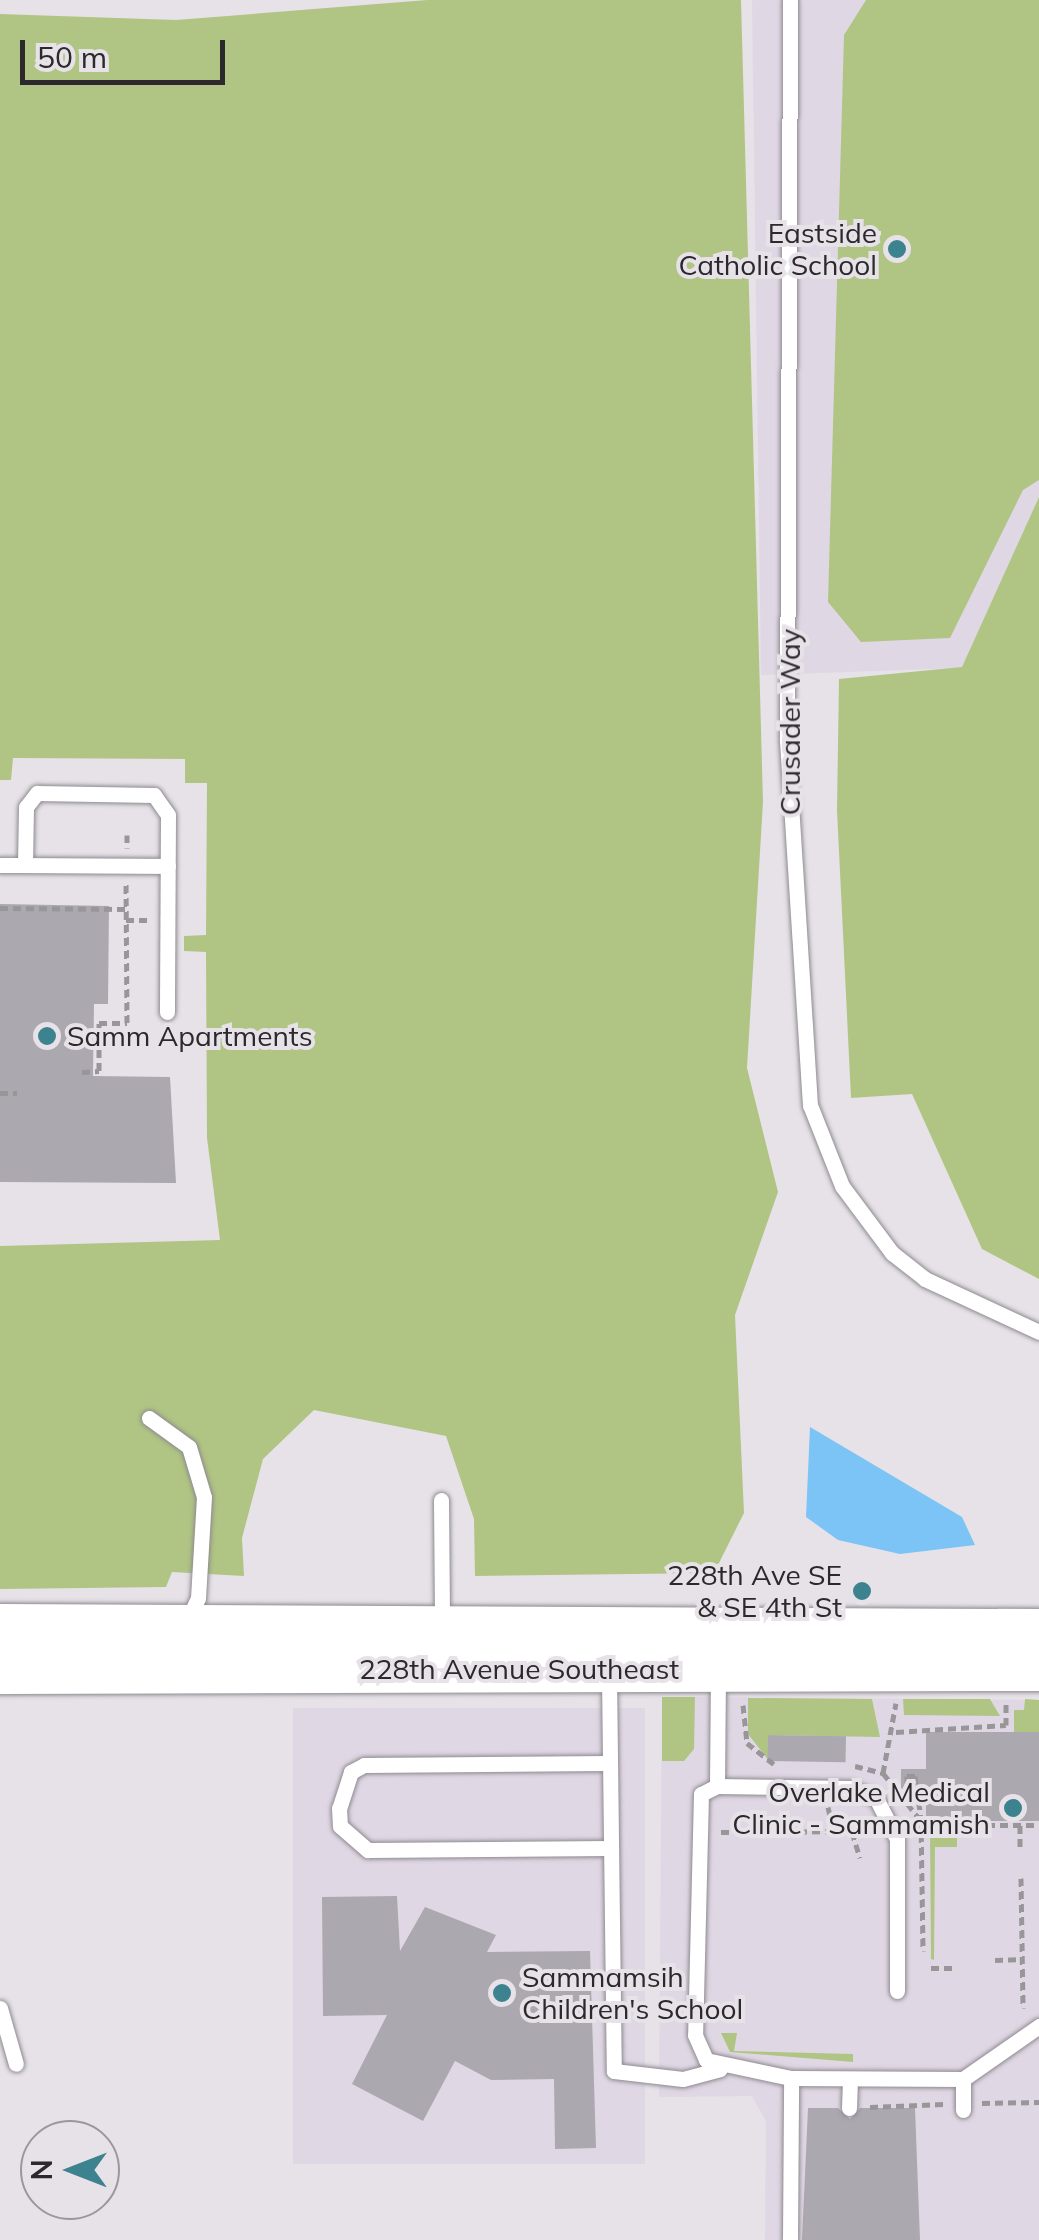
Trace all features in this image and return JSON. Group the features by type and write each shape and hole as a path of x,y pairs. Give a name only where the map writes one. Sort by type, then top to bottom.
{"main road":[{"name":"228th Avenue Southeast","path":"0,1626 182,1648 610,1668 1039,1668"},
{"name":"228th Avenue Southeast","path":"0,1672 182,1648 442,1628 1039,1631"}],"lane":[{"name":"Crusader Way","path":"790,0 788,740 810,1105 842,1186 892,1253 924,1279 1039,1332"},
{"path":"25,866 26,807 37,793 154,795 168,815 167,1012"},
{"path":"0,865 168,866"},
{"path":"150,1418 189,1447 204,1497 198,1598 182,1648"},
{"path":"442,1500 442,1628"},
{"path":"610,1668 607,1763 614,2071 683,2079 720,2068 791,2078 963,2079 1039,2026"},
{"path":"717,1786 718,1668"},
{"path":"607,1763 364,1764 351,1772 339,1808 340,1826 368,1850 608,1848"},
{"path":"720,2068 696,2046 694,2024 696,1802 717,1786 850,1788 876,1798 897,1838 897,1992"},
{"path":"0,2008 16,2064"},
{"path":"790,2240 791,2078"},
{"path":"850,2079 856,2108"},
{"path":"963,2079 963,2110"}],"path":[{"path":"82,1072 99,1072 99,1023 127,1023 127,835"},
{"path":"0,908 126,909"},
{"path":"126,920 153,920"},
{"path":"0,1093 17,1093"},
{"path":"883,1773 896,1732 896,1698"},
{"path":"896,1732 1006,1725 1007,1708"},
{"path":"907,1798 907,1776 915,1776 923,1809 922,1825 1039,1825"},
{"path":"828,1806 834,1832"},
{"path":"906,1810 923,1809"},
{"path":"1020,1825 1020,1846"},
{"path":"714,1832 872,1830"},
{"path":"852,1832 860,1858"},
{"path":"1021,1878 1023,2008"},
{"path":"994,1960 1022,1959"},
{"path":"931,1968 952,1968"},
{"path":"980,2103 1039,2102"},
{"path":"856,2108 946,2103"}],"shaded area":[{"name":"Eastside Catholic School","path":"752,0 1039,0 1039,497 962,668 761,675"},
{"path":"662,1697 1039,1700 1039,2240 765,2240 766,2121 752,2096 659,2097"},
{"path":"293,1708 645,1708 645,2164 293,2164"}],"green space":[{"path":"427,0 741,0 763,802 747,1068 778,1192 735,1315 744,1513 714,1573 475,1576 474,1519 446,1436 314,1410 263,1459 242,1538 244,1576 172,1572 166,1587 0,1589 0,1246 220,1240 207,1138 206,952 184,951 184,936 206,935 207,783 185,783 185,759 13,758 11,780 0,780 0,14 176,20"},
{"name":"Eastside Catholic School","path":"866,0 1039,0 1039,480 1023,490 950,638 861,642 828,602 844,35"},
{"path":"1039,497 1039,1279 982,1249 912,1094 851,1098 837,810 839,679 962,667"},
{"path":"662,1697 695,1697 694,1749 684,1761 662,1761"},
{"path":"748,1698 872,1699 880,1737 769,1735 769,1761 748,1734"},
{"path":"903,1699 990,1699 1000,1716 904,1715"},
{"path":"1025,1699 1039,1700 1039,1732 1014,1732 1014,1710 1024,1710"},
{"path":"957,1827 957,1847 935,1847 934,1960 930,1829"},
{"path":"721,2033 737,2033 734,2051 853,2054 853,2062 730,2052"}],"water":[{"path":"810,1427 962,1517 975,1545 900,1554 838,1540 806,1517"}],"building":[{"name":"Samm Apartments","path":"0,904 109,906 108,1004 94,1004 93,1076 170,1077 176,1183 0,1182"},
{"path":"926,1732 1039,1732 1039,1821 926,1821 926,1799 901,1799 901,1769 926,1769"},
{"path":"768,1735 846,1736 846,1762 768,1761"},
{"name":"Sammamsih Children's School","path":"397,1896 400,1951 425,1907 496,1935 487,1952 590,1951 596,2148 555,2149 554,2079 491,2080 455,2061 423,2121 352,2084 387,2015 323,2016 322,1897"},
{"path":"808,2108 838,2108 850,2119 860,2108 915,2108 920,2240 802,2240"}],"place":[{"name":"Eastside Catholic School","path":"897,249"},
{"name":"Samm Apartments","path":"47,1036"},
{"name":"228th Ave SE & SE 4th St","path":"862,1591"},
{"name":"Overlake Medical Clinic - Sammamish","path":"1013,1808"},
{"name":"Sammamsih Children's School","path":"502,1993"}]}
